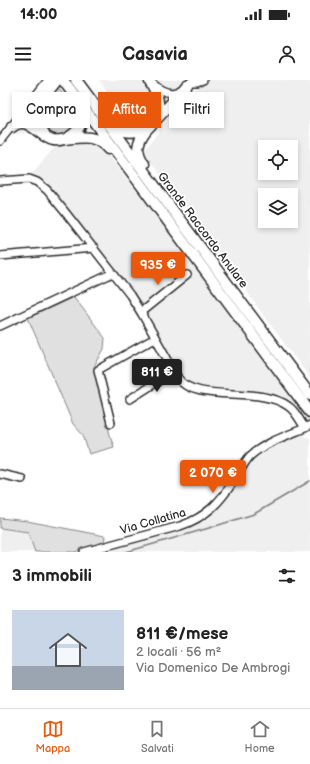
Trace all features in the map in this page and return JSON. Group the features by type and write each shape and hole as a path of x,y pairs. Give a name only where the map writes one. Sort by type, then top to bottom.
{"highway":[{"path":"91,100 102,114 122,130 129,132 136,131 148,124 157,111 158,101 149,81"},
{"path":"48,138 39,127 36,112 40,103 65,82 80,114 81,120 77,131 65,139"},
{"name":"Grande Raccordo Anulare","path":"65,82 91,100 310,395"},
{"name":"Grande Raccordo Anulare","path":"65,82 310,412"},
{"path":"166,202 142,162 137,150 139,141 146,130 190,82"},
{"path":"32,128 54,140 87,138 100,141 141,185"}],"street":[{"path":"39,92 48,80"},
{"path":"149,81 161,91 168,93 176,92 190,82 203,80"},
{"path":"0,141 12,127"},
{"path":"0,181 26,178 41,184 130,294 182,383 198,390 214,393 262,396 279,401 288,405 308,427"},
{"path":"0,256 94,248"},
{"path":"0,326 114,273"},
{"path":"141,312 187,275"},
{"path":"111,423 98,370 155,338"},
{"path":"130,399 174,371"},
{"name":"Via Collatina","path":"84,552 108,549 192,522 201,517 222,497 252,455 277,440 308,427"},
{"path":"0,474 22,479"}],"shaded area":[{"path":"99,80 188,80 175,92 169,92 169,98 161,106 161,92 108,92"},
{"path":"208,80 310,80 310,378 184,204 143,152 159,131 159,128 161,128 161,119 169,111 169,128 224,128 224,92 188,92 201,87"},
{"path":"58,88 61,92 55,92"},
{"path":"45,128 74,128 62,137 52,135"},
{"path":"89,140 100,145 201,272 309,420 306,422 297,409 286,401 272,394 235,392 197,386 186,382 146,313 130,289 72,214 42,180 30,175 58,144"},
{"path":"74,297 105,338 104,349 94,367 114,447 89,454 83,435 73,424 28,318"},
{"path":"301,435 310,438 310,552 114,552 113,550 116,547 181,531 207,520 232,492 249,464 258,455"},
{"path":"0,518 27,521 105,536 104,544 74,552 35,552 28,532 0,528"},
{"path":"0,528 28,532 35,552 0,552"}],"waterway":[{"path":"126,552 254,514 310,481"}]}
